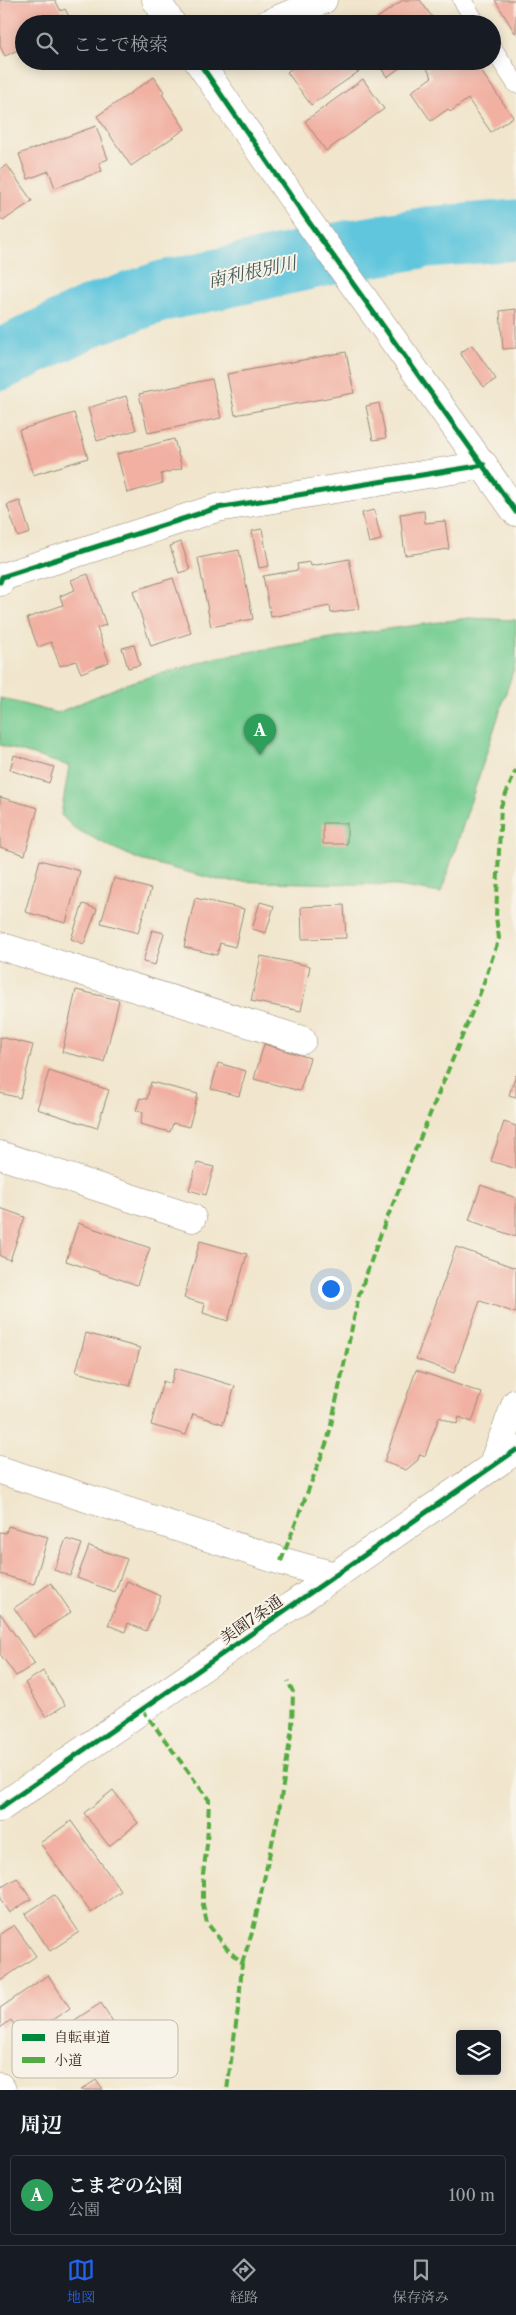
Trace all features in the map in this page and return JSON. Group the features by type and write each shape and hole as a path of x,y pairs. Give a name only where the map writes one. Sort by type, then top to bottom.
{"street":[{"path":"156,0 166,15"},
{"path":"289,15 323,0"},
{"path":"204,70 306,218 365,298 516,512"},
{"path":"0,582 2,577 218,508 484,465"},
{"path":"0,946 302,1040"},
{"path":"0,1155 192,1218"},
{"path":"492,1466 516,1403"},
{"name":"美園7条通","path":"0,1808 516,1450"},
{"path":"0,1470 281,1561 336,1576"}],"lane":[{"path":"462,0 471,15"},
{"path":"501,61 516,84"}],"green space":[{"path":"469,618 516,620 516,662 441,893 390,885 222,881 140,860 74,828 61,815 69,766 0,745 0,698 57,713 125,684 219,657 373,631"}],"building":[{"path":"0,0 55,0 61,11 65,9 68,15 15,15 15,51 5,56 0,46"},
{"path":"403,0 420,0 431,15 382,15"},
{"path":"495,0 516,0 515,33"},
{"path":"290,70 361,70 311,105 287,72"},
{"path":"382,70 397,70 387,77"},
{"path":"428,70 480,70 513,117 491,132 468,99 450,112 448,109 431,121 411,92 432,77"},
{"path":"154,77 164,92 162,94 185,129 131,166 97,116"},
{"path":"363,79 384,109 326,151 305,121"},
{"path":"96,126 108,159 99,163 102,171 55,188 49,171 28,179 19,154"},
{"path":"7,165 32,201 3,221 0,217 0,169"},
{"path":"516,309 516,348 503,349 500,311"},
{"path":"472,345 496,379 484,387 460,353"},
{"path":"346,352 354,393 235,415 227,374"},
{"path":"212,379 221,418 148,433 139,394"},
{"path":"126,396 136,430 97,441 88,408"},
{"path":"379,403 386,438 373,440 366,406"},
{"path":"74,413 88,458 33,475 19,430"},
{"path":"174,439 182,468 161,474 163,483 127,493 117,454"},
{"path":"20,501 30,533 18,537 7,505"},
{"path":"374,510 381,540 369,543 362,513"},
{"path":"424,511 425,523 445,521 449,549 405,555 400,514"},
{"path":"262,529 269,566 259,568 252,531"},
{"path":"181,542 190,570 179,573 170,546"},
{"path":"239,550 253,619 211,627 198,558"},
{"path":"349,559 359,609 331,613 330,606 271,617 263,576 298,570 297,564 310,562 311,566"},
{"path":"88,574 106,625 97,628 109,662 81,673 76,661 60,666 51,642 38,647 27,618 63,605 60,596 75,590 71,580"},
{"path":"173,578 191,633 151,646 133,591"},
{"path":"134,645 140,665 128,668 122,648"},
{"path":"14,755 54,767 49,783 10,770"},
{"path":"0,797 38,808 25,855 0,847"},
{"path":"323,823 347,823 347,844 323,844"},
{"path":"40,860 80,871 66,923 25,912"},
{"path":"114,878 151,889 138,933 101,923"},
{"path":"195,898 244,909 235,947 220,943 217,955 184,947"},
{"path":"260,902 274,906 266,933 252,929"},
{"path":"83,904 97,909 84,944 71,939"},
{"path":"344,905 346,938 302,939 301,907"},
{"path":"152,930 164,933 155,965 143,962"},
{"path":"261,956 310,966 301,1011 251,1001"},
{"path":"76,990 119,1000 104,1062 62,1052"},
{"path":"0,1037 33,1045 20,1098 0,1093"},
{"path":"264,1044 310,1058 300,1091 254,1079"},
{"path":"218,1063 246,1071 239,1096 211,1089"},
{"path":"49,1071 109,1090 97,1128 37,1109"},
{"path":"516,1075 516,1097 509,1095"},
{"path":"151,1082 198,1094 189,1127 173,1123 170,1132 140,1124 143,1112 136,1111 140,1098 147,1099"},
{"path":"504,1122 516,1126 516,1169 491,1161"},
{"path":"197,1163 214,1167 206,1195 189,1190"},
{"path":"481,1185 516,1198 516,1237 469,1220"},
{"path":"0,1208 25,1217 10,1260 0,1256"},
{"path":"78,1223 150,1248 137,1285 66,1261"},
{"path":"200,1241 247,1254 228,1321 203,1313 205,1304 184,1298"},
{"path":"456,1247 516,1268 516,1313 480,1301 454,1373 416,1359"},
{"path":"86,1333 140,1348 130,1386 76,1372"},
{"path":"175,1368 235,1386 223,1424 193,1414 186,1435 151,1425 163,1381 171,1384"},
{"path":"416,1370 482,1393 472,1422 459,1417 457,1424 439,1417 425,1456 420,1454 418,1460 406,1470 384,1462"},
{"path":"8,1526 48,1537 34,1584 0,1574 0,1532 6,1533"},
{"path":"66,1539 82,1544 70,1576 54,1570"},
{"path":"89,1546 127,1559 115,1592 77,1578"},
{"path":"127,1581 161,1596 146,1631 128,1623 125,1632 108,1625"},
{"path":"51,1583 71,1612 34,1637 14,1608"},
{"path":"0,1613 35,1664 16,1676 0,1654"},
{"path":"43,1671 65,1705 46,1717 25,1683"},
{"path":"113,1790 138,1823 109,1846 84,1813"},
{"path":"71,1821 121,1891 91,1913 40,1843"},
{"path":"17,1878 31,1899 9,1913 0,1899 0,1888"},
{"path":"54,1895 79,1932 50,1951 25,1914"},
{"path":"14,1925 36,1956 0,1981 0,1934"},
{"path":"48,1975 70,2008 52,2020 11,2020 0,2028 0,2008"},
{"path":"101,2003 112,2020 75,2020"},
{"path":"96,2080 103,2090 81,2090"}],"waterway":[{"name":"南利根別川","path":"0,360 93,315 163,291 347,251 427,237 516,230"}],"marked path":[{"path":"281,1561 328,1439 359,1295 381,1233 482,988 499,938 496,917 501,806 516,770"},
{"path":"242,1963 253,1930 279,1811 292,1728 293,1692 288,1681"},
{"path":"142,1709 209,1800 207,1845 203,1874 203,1905 207,1923 229,1951 242,1963 239,2002 227,2090"}],"cycle path":[{"path":"204,70 306,218 516,512"},
{"path":"0,582 2,577 217,508 484,465"},
{"path":"0,1808 516,1450"}],"place":[{"name":"こまぞの公園","path":"260,755"}]}
